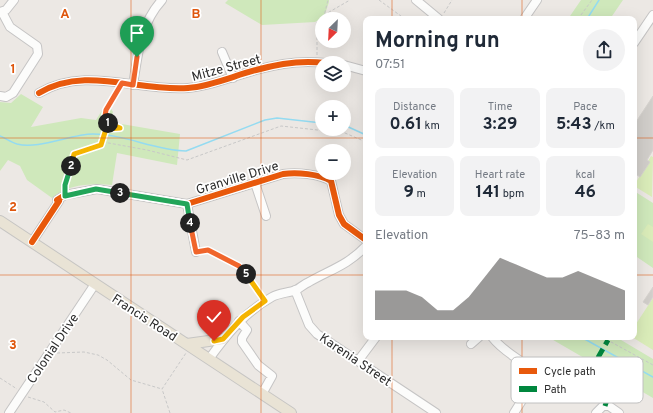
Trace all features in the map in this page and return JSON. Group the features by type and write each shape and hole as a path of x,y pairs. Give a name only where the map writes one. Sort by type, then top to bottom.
{"main road":[{"name":"Francis Road","path":"0,221 95,284 187,349 209,359 291,413"},
{"path":"187,349 223,339"}],"street":[{"path":"0,96 6,96 13,93 38,54 37,46 10,27 1,12 9,7 14,0"},
{"path":"133,85 142,34 149,17 162,0"},
{"path":"416,0 435,16"},
{"path":"526,16 537,0"},
{"path":"637,39 650,27 653,15"},
{"path":"222,52 233,78"},
{"name":"Mitze Street","path":"39,93 49,87 77,80 93,79 157,89 189,88 204,86 274,65 315,63"},
{"path":"351,68 363,71"},
{"name":"Granville Drive","path":"65,196 96,189 187,204 291,173 325,178 331,181 339,216 344,224 363,238"},
{"path":"255,183 266,216"},
{"path":"32,242 59,201 57,200 65,196"},
{"path":"187,204 196,252"},
{"path":"209,359 223,339 239,321 265,301 274,296 295,290 345,263 363,248"},
{"name":"Colonial Drive","path":"9,413 26,393 95,284"},
{"name":"Karenia Street","path":"295,290 309,325 317,334 436,413"},
{"path":"239,321 247,330 242,338 242,342 258,365 272,376 272,379 262,394"},
{"path":"358,361 374,340"},
{"path":"471,344 476,340"},
{"path":"494,340 501,348 515,357"},
{"path":"514,413 520,403"},
{"path":"596,413 603,406 609,406 619,413"}],"path":[{"path":"325,12 328,0"},
{"path":"330,12 350,0"},
{"path":"379,0 401,16"},
{"path":"441,16 452,0"},
{"path":"580,16 592,0"},
{"path":"65,196 65,185 72,164 72,155 82,150 99,146 103,142 105,132 108,128 120,128 104,122 106,110 122,83"},
{"path":"103,142 147,150 187,160 281,126 345,133 363,141"},
{"path":"196,252 208,250 239,266 265,301"},
{"path":"607,340 638,357"},
{"path":"162,389 187,349"},
{"path":"54,355 75,352 98,355 107,360 131,380 162,389"},
{"path":"643,360 653,365"},
{"path":"0,378 26,393 28,397 44,402 52,411 64,410 71,413"},
{"path":"162,389 170,413"}],"green space":[{"path":"228,0 329,0 326,12 315,12 315,22 262,25 225,3"},
{"path":"581,0 623,0 612,16 570,16"},
{"path":"114,91 121,91 110,107 113,112 110,122 180,134 177,165 117,153 112,185 97,184 72,187 58,193 52,198 27,180 20,166 8,160 0,171 0,102 11,103 21,94 43,107 31,127 81,118 96,120"},
{"path":"651,156 653,157 652,197 637,188 637,181"},
{"path":"637,193 653,203 653,268 637,257"},
{"path":"648,224 653,227 653,242 641,234"},
{"path":"653,298 653,350 637,340 637,322"},
{"path":"553,340 621,340 653,359 653,398 643,392 643,357 582,357"}],"building":[{"path":"653,96 653,150 647,160 650,162 640,177 637,175 637,120"},
{"path":"653,287 653,297 648,305 643,302"}],"waterway":[{"path":"589,16 599,0"},
{"path":"0,136 17,144 35,145 75,136 93,134 128,139 162,148 186,151 265,120 277,118 315,122"},
{"path":"351,128 363,134"},
{"path":"586,340 617,357"},
{"path":"643,371 653,377"}],"marked path":[{"path":"598,357 608,340"}],"cycle path":[{"path":"39,93 57,85 75,81 93,80 150,87 197,87 281,64 315,62"},
{"path":"32,242 59,201 57,200 65,195 97,189 187,204 283,174 295,173 314,175 331,181 339,215 344,224 363,238"}],"route":[{"path":"137,57 133,85 122,83 106,110 104,122 120,126 120,128 106,129 101,145 82,150 72,155 72,164 64,189 65,196 96,189 187,204 196,252 208,250 239,266 265,301 243,317 223,339 214,341"}]}
